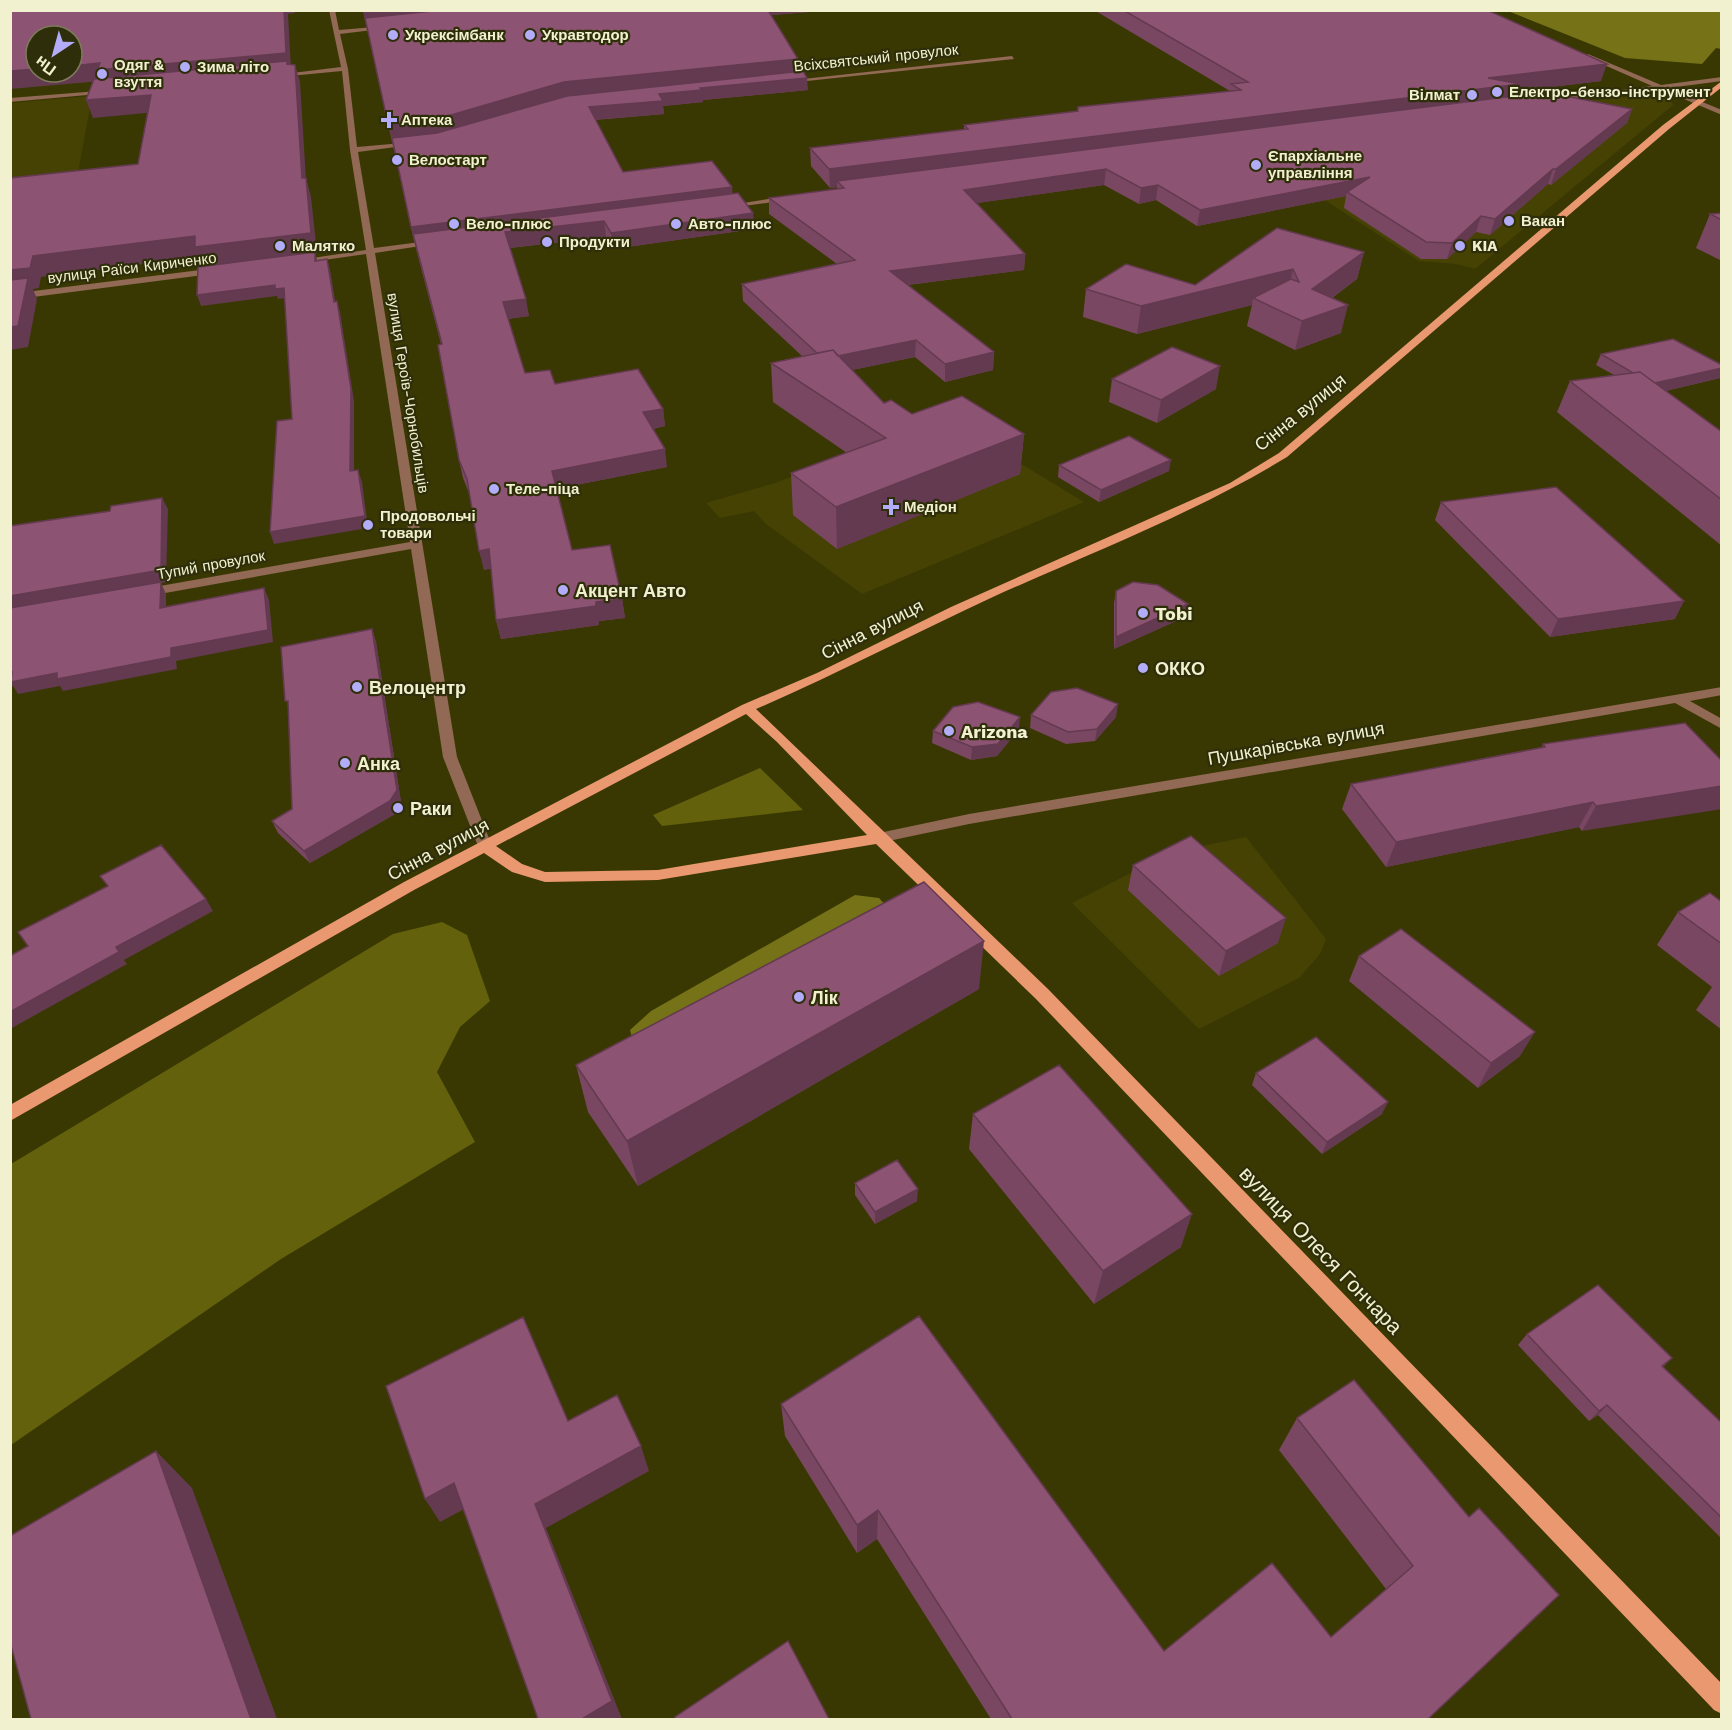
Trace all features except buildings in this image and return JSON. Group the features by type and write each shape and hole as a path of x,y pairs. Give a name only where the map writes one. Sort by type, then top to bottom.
{"main road":[{"path":"1696,102 1722,81"},
{"name":"Сінна вулиця","path":"10,1114 288,953 747,708 822,676 956,610 1234,485 1283,455 1696,102"},
{"name":"вулиця Олеся Гончара","path":"747,708 782,739 879,838 964,916 1042,994 1722,1702"},
{"path":"485,846 517,868 545,876 658,875 879,838"}],"street":[{"name":"вулиця Героїв-Чорнобильців","path":"332,10 345,69 354,150 450,757 485,846"},
{"path":"338,32 391,28"},
{"path":"1579,52 1722,113"},
{"name":"Всіхсвятський провулок","path":"778,82 1012,58"},
{"path":"270,76 345,69"},
{"path":"1547,101 1722,81"},
{"path":"10,100 117,90"},
{"path":"354,150 418,144"},
{"path":"718,207 801,196"},
{"path":"290,262 450,241"},
{"name":"вулиця Раїси Кириченко","path":"10,297 231,269"},
{"name":"Тупий провулок","path":"126,596 417,544"},
{"name":"Пушкарівська вулиця","path":"879,838 969,819 1722,691"},
{"path":"1677,699 1722,725"}],"shaded area":[{"path":"1508,11 1721,11 1721,49 1716,48 1702,64 1625,58"},
{"path":"1653,94 1671,99 1673,105 1475,269 1456,264 1419,261 1297,182 1585,101"},
{"path":"92,96 78,173 11,180 11,103"},
{"name":"Медіон","path":"977,437 1084,502 862,594 766,524 754,511 720,518 706,503 775,483 890,441"},
{"path":"760,768 803,810 662,826 653,815"},
{"path":"1246,837 1326,939 1320,954 1299,978 1199,1029 1072,903 1172,852"},
{"path":"855,895 879,898 890,910 635,1048 630,1030 651,1011"},
{"path":"442,922 467,935 490,1001 460,1027 437,1072 475,1142 281,1259 11,1445 11,1164 393,934"}],"place":[{"name":"Укрексімбанк","path":"393,35"},
{"name":"Укравтодор","path":"530,35"},
{"name":"Зима літо","path":"185,67"},
{"name":"Одяг & взуття","path":"102,74"},
{"name":"Електро-бензо-інструмент","path":"1497,92"},
{"name":"Вілмат","path":"1472,95"},
{"name":"Аптека","path":"389,120"},
{"name":"Велостарт","path":"397,160"},
{"name":"Єпархіальне управління","path":"1256,165"},
{"name":"Вакан","path":"1509,221"},
{"name":"Вело-плюс","path":"454,224"},
{"name":"Авто-плюс","path":"676,224"},
{"name":"Продукти","path":"547,242"},
{"name":"Малятко","path":"280,246"},
{"name":"KIA","path":"1460,246"},
{"name":"Теле-піца","path":"494,489"},
{"name":"Медіон","path":"891,507"},
{"name":"Продовольчі товари","path":"368,525"},
{"name":"Акцент Авто","path":"563,590"},
{"name":"Tobi","path":"1143,613"},
{"name":"ОККО","path":"1143,668"},
{"name":"Велоцентр","path":"357,687"},
{"name":"Arizona","path":"949,731"},
{"name":"Анка","path":"345,763"},
{"name":"Раки","path":"398,808"},
{"name":"Лік","path":"799,997"}]}
